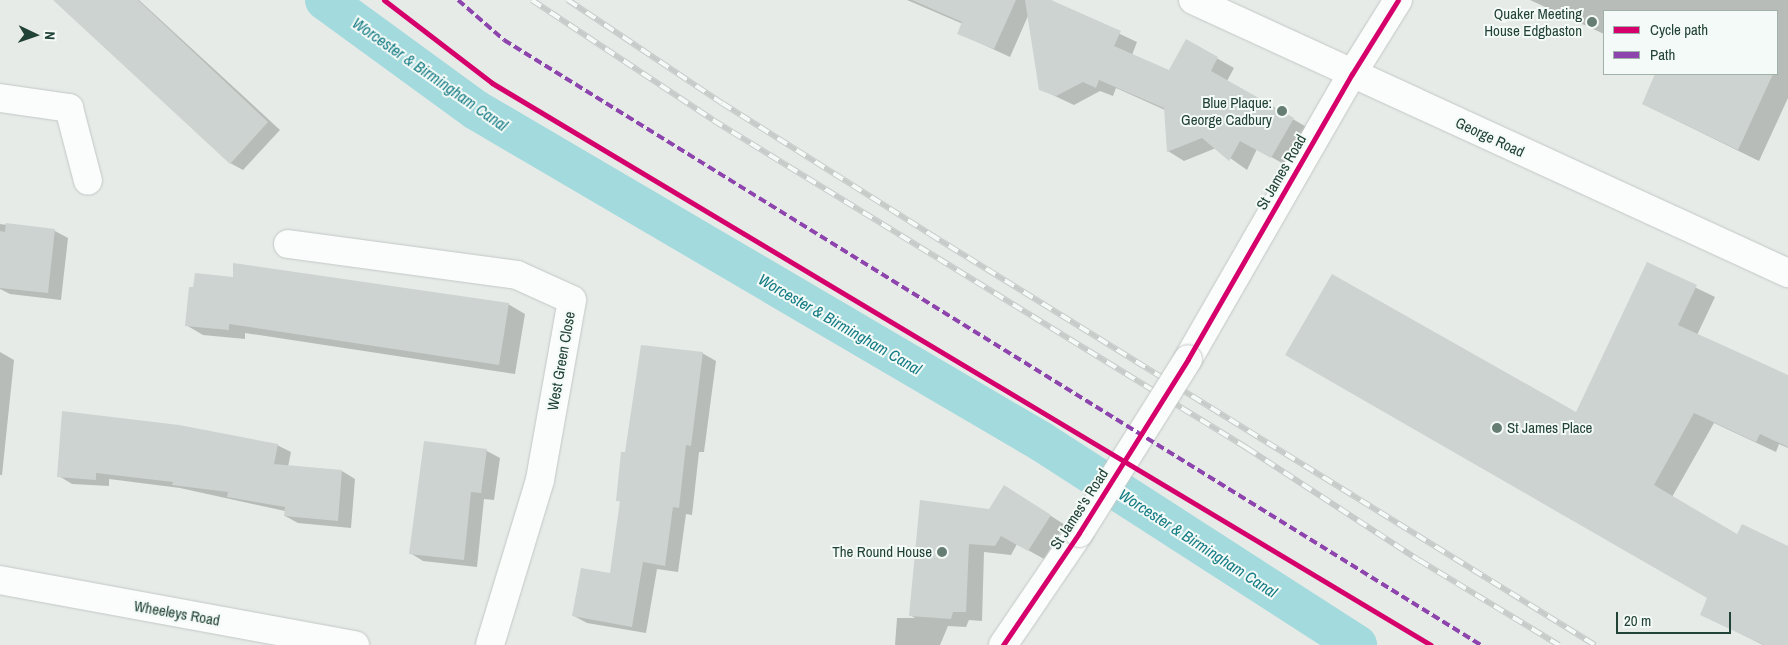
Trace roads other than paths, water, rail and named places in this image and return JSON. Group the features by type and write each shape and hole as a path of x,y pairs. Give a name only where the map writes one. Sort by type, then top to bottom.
{"street":[{"name":"George Road","path":"1193,0 1788,273"},
{"name":"St James Road","path":"1188,359 1352,74 1398,0"},
{"path":"0,98 69,108 88,181"},
{"name":"West Green Close","path":"288,244 517,275 572,300 540,480 490,645"},
{"name":"St James's Road","path":"1003,645 1079,533 1188,359"},
{"name":"Wheeleys Road","path":"0,580 354,645"}],"waterway":[{"name":"Worcester & Birmingham Canal","path":"325,0 476,110 1042,442 1357,645"}],"railway":[{"path":"532,0 713,120 1247,448 1419,560 1559,645"},
{"path":"568,0 722,103 930,234 1595,645"}],"place":[{"name":"Quaker Meeting House Edgbaston","path":"1592,22"},
{"name":"Blue Plaque: George Cadbury","path":"1282,111"},
{"name":"St James Place","path":"1497,428"},
{"name":"The Round House","path":"942,552"}]}
